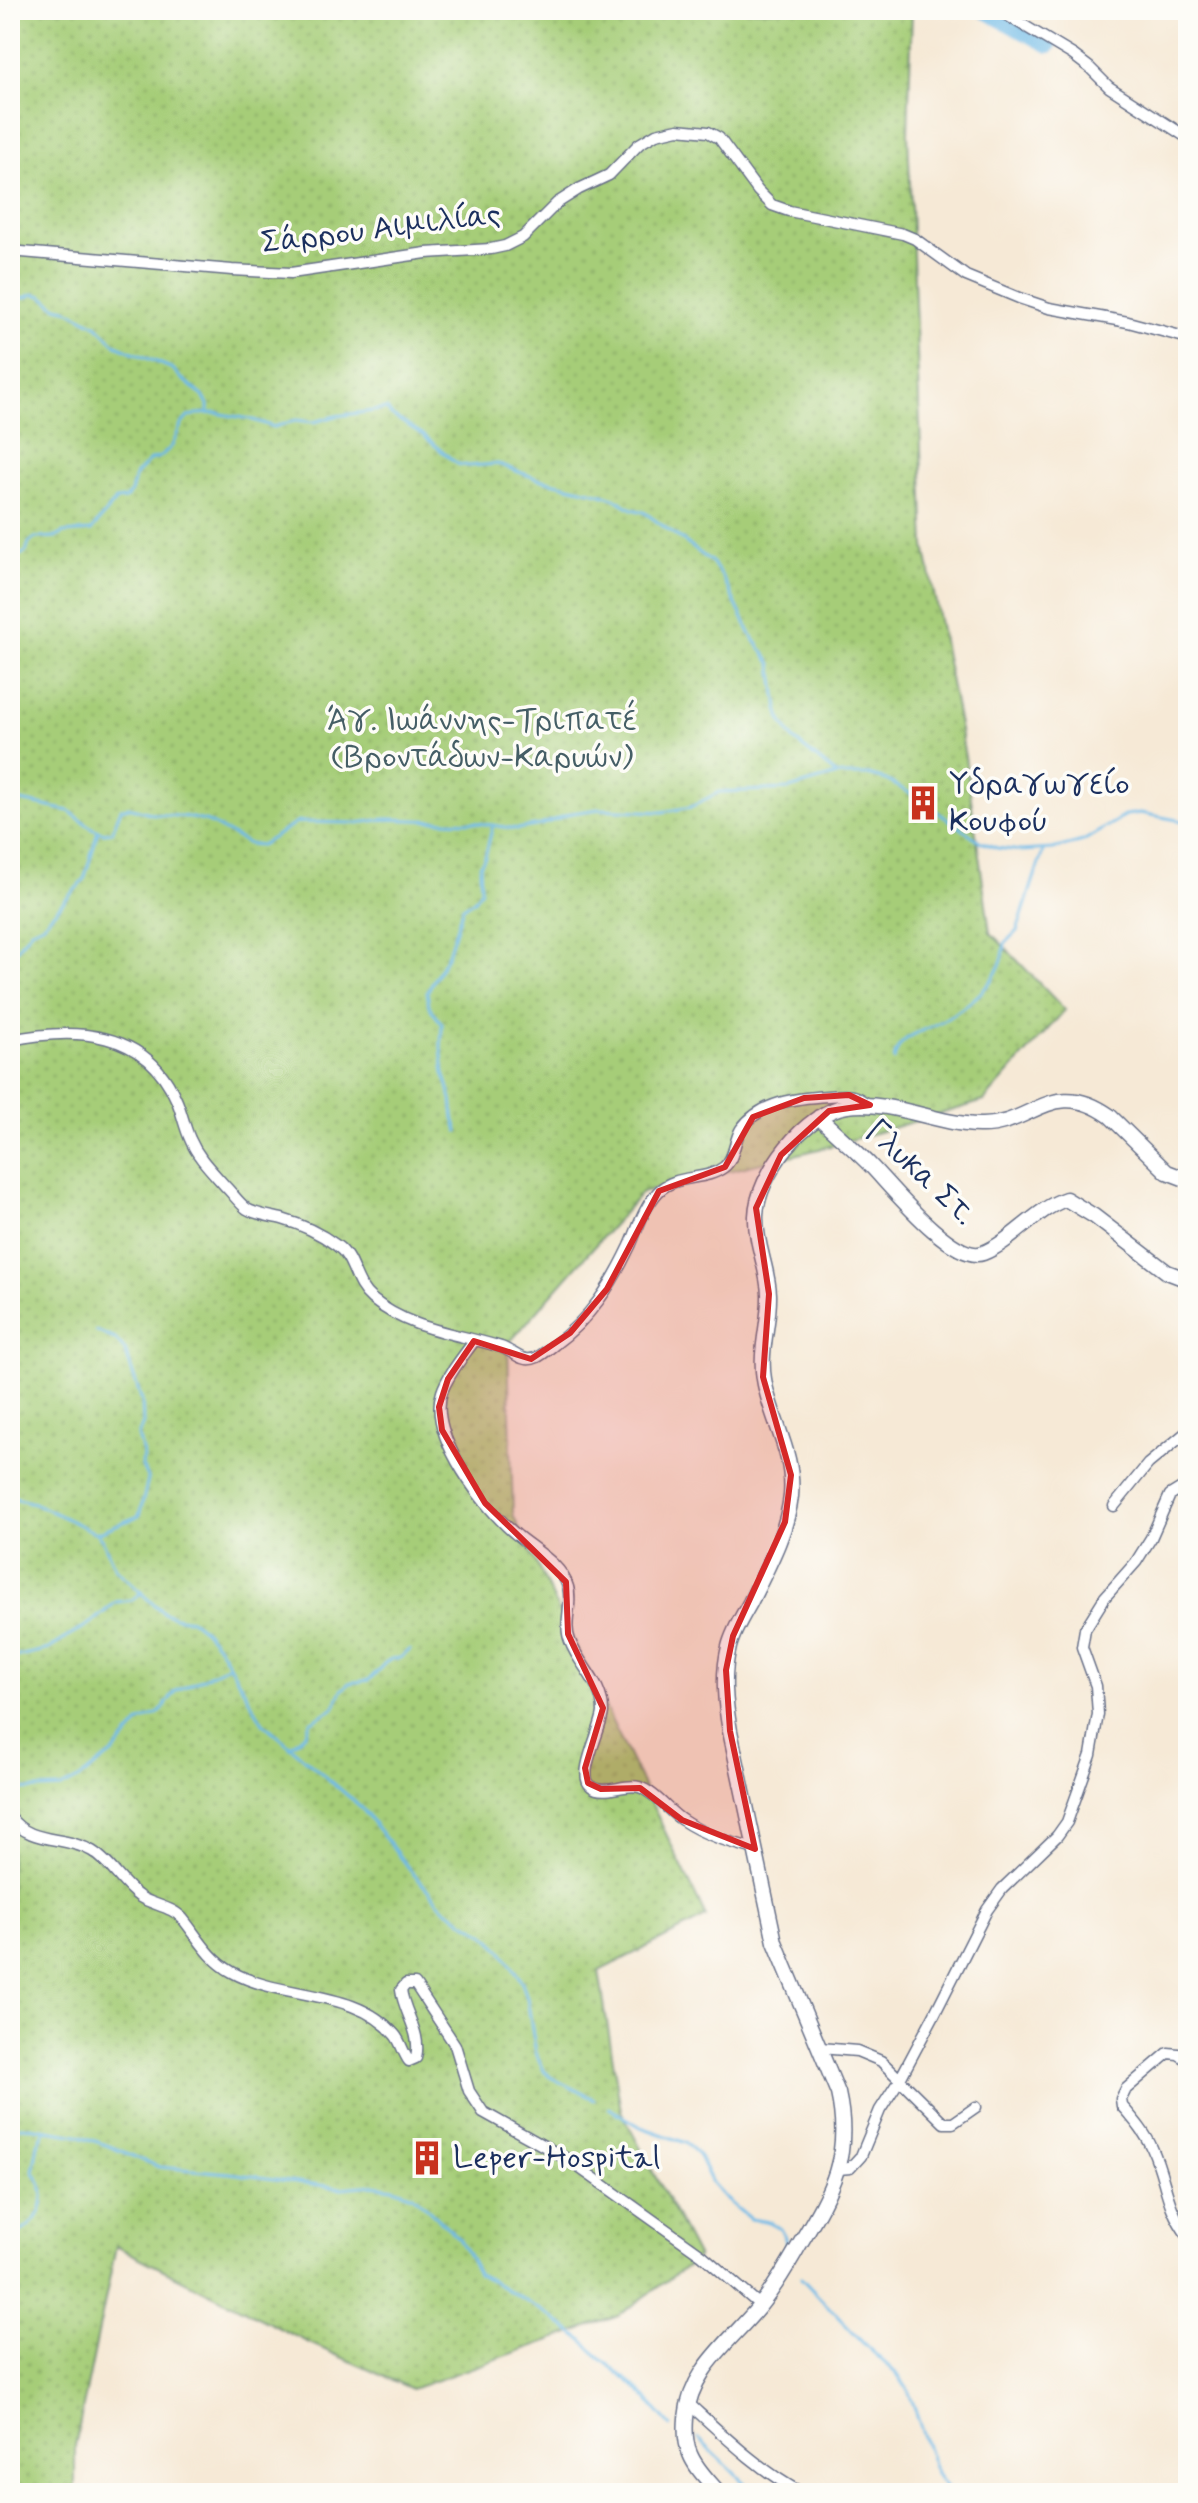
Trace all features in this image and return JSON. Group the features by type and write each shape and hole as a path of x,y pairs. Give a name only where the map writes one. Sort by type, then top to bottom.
{"main road":[{"path":"719,2493 698,2468 688,2450 685,2423 688,2403 700,2373 761,2306 819,2212 839,2169 843,2146 843,2115 838,2093 775,1942 725,1696 726,1661 733,1636 783,1530 791,1484 788,1456 763,1377 769,1294 756,1217 762,1189 781,1155 819,1117 839,1108 870,1105 905,1109 978,1125 1006,1122 1053,1101 1071,1100 1110,1116 1167,1172 1188,1180"},
{"name":"Γλυκα Στ.","path":"819,1117 871,1166 909,1209 966,1252 977,1254 991,1248 1065,1198 1094,1216 1167,1272 1188,1280"}],"street":[{"path":"998,10 1073,55 1109,87 1188,138"},
{"name":"Σάρρου Αιμιλίας","path":"10,251 291,273 426,253 491,249 523,237 557,203 609,175 646,139 678,129 708,132 719,138 758,191 777,207 909,236 966,276 1049,308 1128,322 1188,338"},
{"path":"10,1040 74,1033 111,1038 129,1047 144,1057 164,1078 176,1099 196,1151 246,1208 301,1226 335,1244 346,1253 359,1286 387,1309 429,1330 502,1347 522,1358 531,1359 540,1356 587,1317 607,1289 644,1213 659,1191 675,1181 725,1167 742,1128 762,1110 789,1100 844,1095 852,1095 870,1105"},
{"path":"474,1341 441,1393 442,1430 459,1464 485,1503 500,1521 558,1569 566,1582 570,1643 596,1684 603,1708 602,1722 585,1768 588,1783 601,1789 640,1788 682,1820 722,1840 755,1849"},
{"path":"1114,1506 1148,1464 1188,1431"},
{"path":"839,2169 850,2168 861,2156 880,2110 900,2079 987,1910 1002,1889 1057,1836 1067,1822 1091,1755 1098,1714 1096,1686 1082,1647 1085,1629 1105,1597 1136,1562 1160,1522 1172,1493 1188,1484"},
{"path":"10,1817 23,1831 95,1853 139,1896 180,1916 209,1954 232,1972 267,1987 337,2001 370,2015 396,2035 409,2061 416,2058 418,2048 401,1990 410,1982 415,1984 455,2045 469,2091 483,2112 567,2159 702,2255 761,2306"},
{"path":"820,2048 841,2049 881,2061 944,2123 953,2123 976,2107"},
{"path":"1188,2060 1168,2053 1126,2089 1121,2099 1122,2106 1153,2151 1171,2209 1188,2236"},
{"path":"688,2403 740,2449 802,2493"}],"highlighted area":[{"path":"849,1095 870,1105 829,1111 781,1155 756,1208 769,1294 763,1377 791,1475 785,1522 733,1636 726,1670 730,1731 755,1849 682,1820 640,1788 601,1789 588,1783 585,1768 603,1708 568,1634 566,1582 485,1503 442,1430 439,1407 448,1379 474,1341 531,1359 570,1333 607,1289 659,1191 725,1167 753,1117 804,1098"}],"green space":[{"name":"Άγ. Ιωάννης-Τριπατέ (Βροντάδων-Καρυών)","path":"10,10 912,10 908,134 925,546 965,757 990,932 1065,1010 984,1101 823,1148 642,1192 508,1344 513,1515 706,1917 599,1971 621,2111 698,2258 618,2316 412,2389 305,2341 116,2246 75,2446 75,2493 10,2493"}],"waterway":[{"path":"983,10 1049,45"},
{"path":"10,297 42,296 57,307 96,325 116,345 173,369 203,396 208,404 208,413"},
{"path":"10,560 26,552 35,538 91,531 116,500 125,499 131,492 136,474 150,460 160,457 172,446 188,417 216,413 274,427 296,420 314,422 387,409 457,464 498,464 538,479 614,498 644,512 712,562 751,635 772,664 782,722 794,740 837,775"},
{"path":"10,796 69,811 104,833 112,832 121,809 128,807 208,822 249,844 261,845 298,822 358,823 386,819 472,822 517,829 541,825 572,813 599,809 662,812 691,807 719,792 789,789 837,775 868,775 886,780 915,796 981,842 997,848 1021,851 1053,849 1083,841 1126,815 1140,813 1188,822"},
{"path":"458,1131 444,1073 442,1024 429,1006 427,992 448,954 463,907 474,900 481,890 480,865 493,825"},
{"path":"10,958 31,930 42,925 84,880 98,831"},
{"path":"894,1060 904,1041 959,1010 990,982 998,970 1005,943 1017,931 1043,851"},
{"path":"96,1331 115,1339 125,1350 142,1401 143,1423 138,1436 143,1453 142,1467 148,1480 139,1516 96,1533"},
{"path":"10,1497 34,1503 96,1533 102,1539 115,1568 150,1601 164,1613 191,1620 205,1631 220,1649 263,1723 361,1807 445,1909 486,1935 502,1951 522,1982 536,2053 544,2071 594,2099"},
{"path":"10,1658 49,1649 92,1622 116,1602 132,1600 142,1592"},
{"path":"290,1747 306,1733 310,1722 334,1708 342,1690 349,1683 369,1680 385,1663 400,1658 410,1650"},
{"path":"16,1790 61,1788 82,1777 113,1753 140,1722 159,1713 176,1691 228,1666"},
{"path":"609,2108 641,2127 686,2143 698,2154 712,2183 727,2200 750,2219 770,2222 780,2229 787,2249"},
{"path":"10,2127 23,2126 78,2135 159,2167 341,2188 373,2185 413,2195 459,2238 478,2273 548,2314 583,2340 639,2390 671,2426"},
{"path":"10,2237 29,2226 43,2201 39,2181 33,2171 38,2144 45,2130"},
{"path":"801,2278 898,2375 908,2390 936,2474 950,2493"},
{"path":"699,2439 755,2493"},
{"path":"818,2493 843,2486 882,2487 922,2493"}],"place":[{"name":"Υδραγωγείο Κουφού","path":"923,803"},
{"name":"Leper-Hospital","path":"427,2158"}]}
